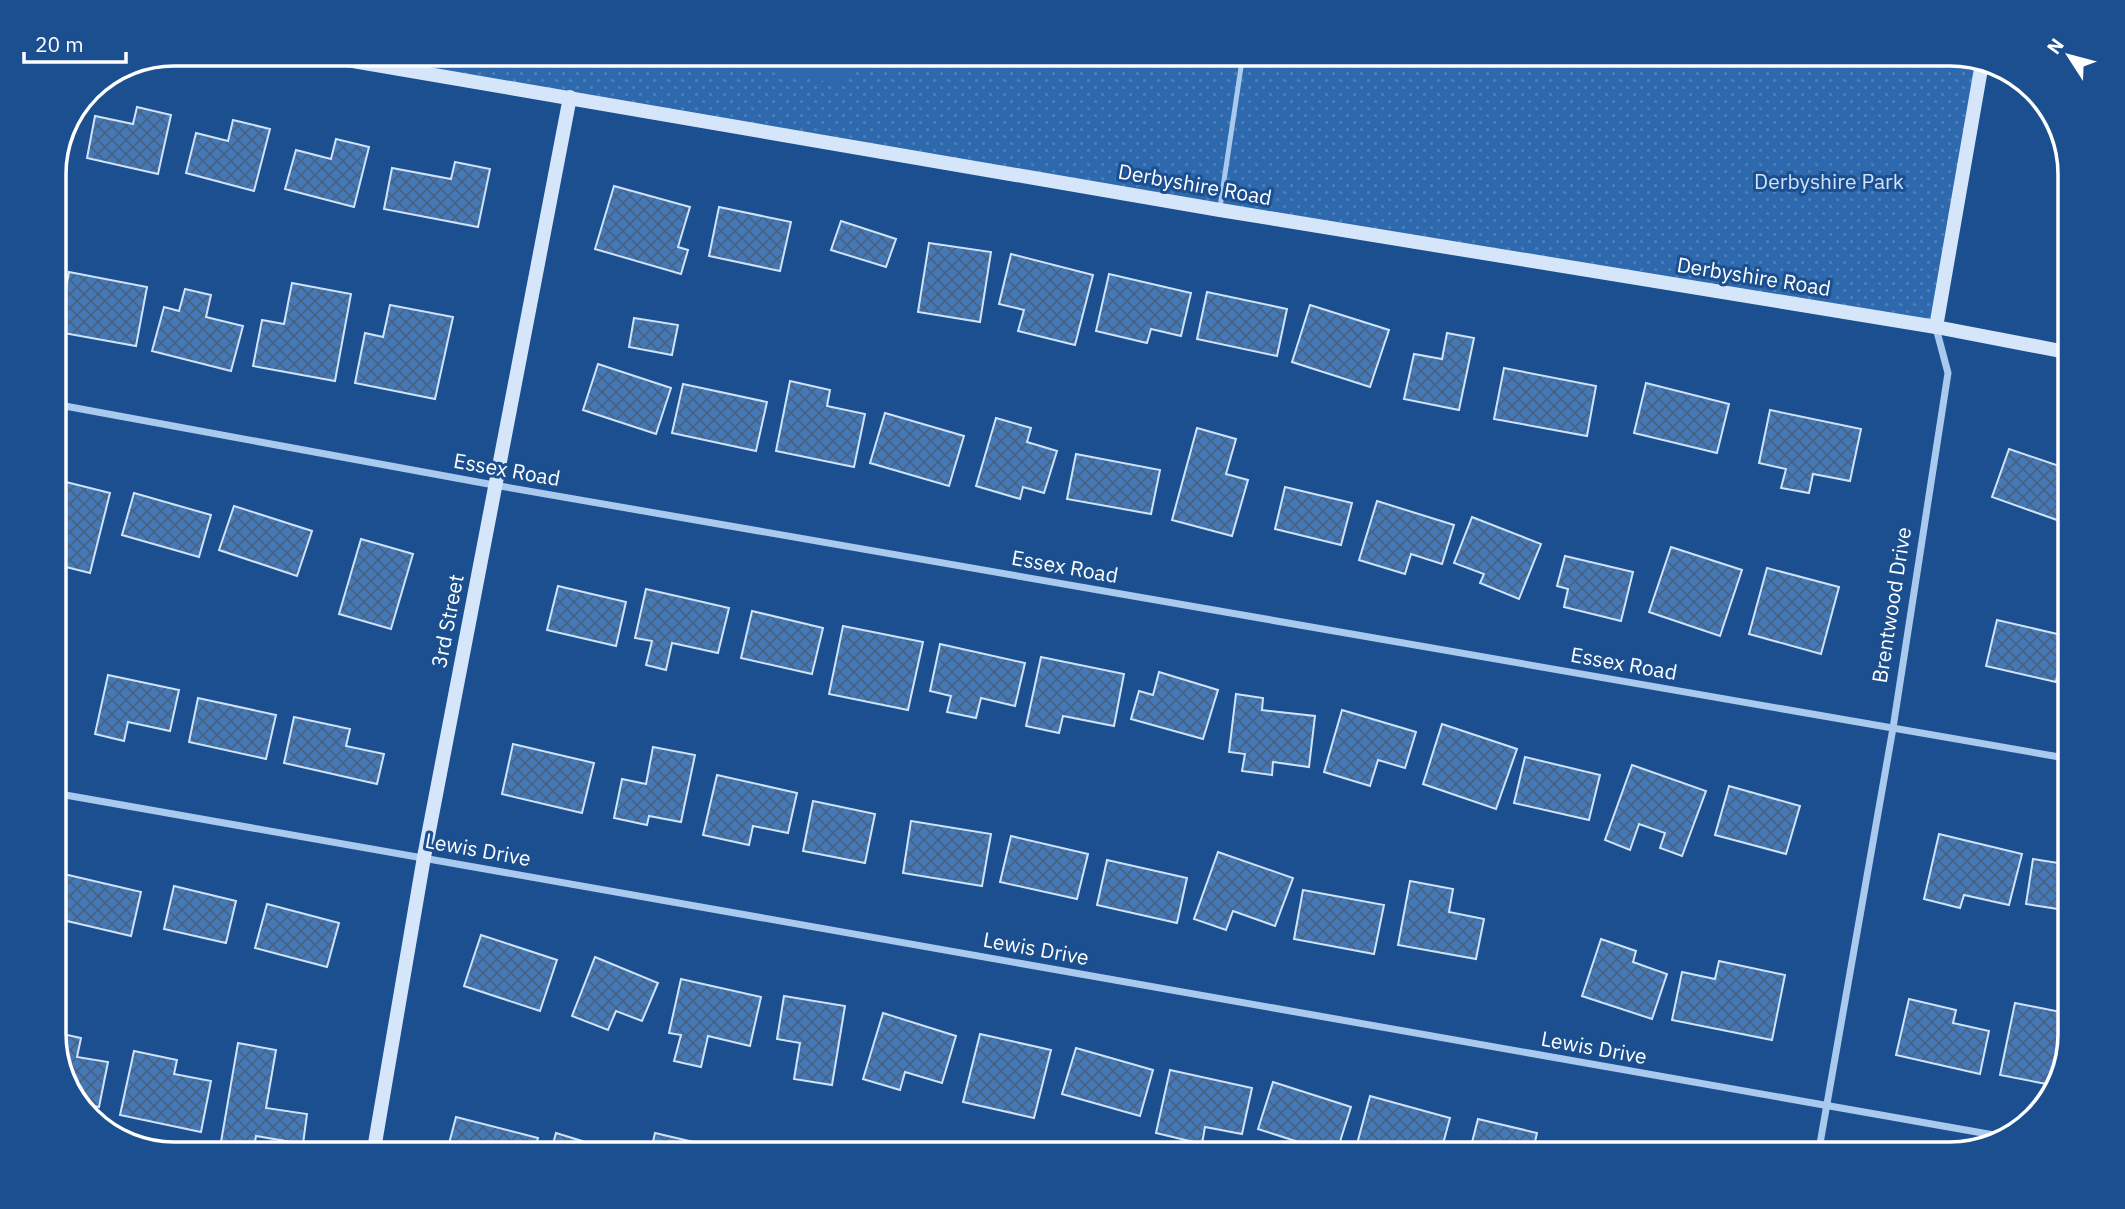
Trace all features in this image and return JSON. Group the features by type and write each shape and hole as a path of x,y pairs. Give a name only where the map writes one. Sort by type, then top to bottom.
{"street":[{"name":"Derbyshire Road","path":"385,66 1220,211 1936,327 2058,350"},
{"name":"Brentwood Drive","path":"1820,1142 1894,728 1948,373 1936,327 1981,71"},
{"name":"3rd Street","path":"375,1142 424,857 570,97"},
{"name":"Essex Road","path":"67,406 494,485 2058,757"},
{"name":"Lewis Drive","path":"67,795 1991,1134"}],"lane":[{"path":"1220,211 1241,66"}],"green space":[{"name":"Derbyshire Park","path":"383,66 1965,67 1981,71 1936,327"},
{"path":"737,66 850,66 846,85"}],"building":[{"path":"137,107 171,115 158,174 87,158 95,116 133,124"},
{"path":"233,120 270,129 254,191 186,173 196,133 228,141"},
{"path":"336,139 369,147 354,207 285,189 296,150 331,159"},
{"path":"455,162 490,169 478,227 384,209 392,168 451,179"},
{"path":"614,186 690,207 678,247 688,250 681,274 595,249"},
{"path":"719,207 791,222 780,271 709,256"},
{"path":"841,221 896,239 886,267 831,250"},
{"path":"929,243 991,252 980,322 918,312"},
{"path":"1011,254 1093,275 1075,345 1018,331 1024,310 999,304"},
{"path":"69,272 147,287 136,346 67,334"},
{"path":"1109,274 1191,293 1181,336 1151,329 1147,343 1096,331"},
{"path":"292,283 351,294 335,381 253,366 262,320 284,324"},
{"path":"185,289 211,295 206,317 243,326 231,371 152,351 164,307 179,311"},
{"path":"1207,292 1287,309 1277,356 1197,339"},
{"path":"390,305 453,317 435,399 355,383 365,333 383,337"},
{"path":"1310,305 1389,330 1370,387 1292,362"},
{"path":"634,318 678,325 672,355 629,347"},
{"path":"1447,333 1474,338 1459,410 1404,399 1414,354 1442,359"},
{"path":"598,364 671,388 656,434 583,410"},
{"path":"1504,368 1596,386 1587,436 1494,419"},
{"path":"790,381 830,390 827,406 865,414 854,467 776,451"},
{"path":"1646,383 1729,404 1717,453 1634,433"},
{"path":"683,384 767,402 756,451 672,433"},
{"path":"1770,410 1861,429 1850,481 1813,474 1809,493 1781,488 1786,469 1759,463"},
{"path":"885,413 964,436 949,486 870,463"},
{"path":"996,418 1031,428 1027,442 1057,451 1044,493 1023,487 1020,499 976,486"},
{"path":"1197,428 1236,439 1226,474 1248,480 1232,536 1172,520"},
{"path":"2009,449 2058,466 2058,520 1992,497"},
{"path":"1076,454 1160,470 1151,514 1067,499"},
{"path":"67,482 110,493 90,573 67,567"},
{"path":"1285,487 1352,503 1341,545 1275,529"},
{"path":"134,493 211,515 199,557 122,535"},
{"path":"1377,501 1454,525 1442,564 1411,554 1405,574 1359,560"},
{"path":"234,506 312,531 297,576 219,550"},
{"path":"1472,517 1541,544 1519,599 1480,583 1484,574 1454,563"},
{"path":"361,539 413,554 391,629 339,614"},
{"path":"1671,547 1742,570 1720,636 1649,612"},
{"path":"1565,556 1633,572 1621,621 1564,607 1568,589 1557,586"},
{"path":"1767,568 1839,587 1821,654 1749,634"},
{"path":"558,586 626,602 616,646 547,630"},
{"path":"646,589 729,608 718,653 672,643 666,670 646,665 652,641 635,638"},
{"path":"752,611 823,628 812,674 741,658"},
{"path":"1997,620 2058,634 2056,682 1986,666"},
{"path":"843,626 923,642 908,710 829,694"},
{"path":"940,644 1025,663 1015,706 981,698 976,718 947,712 951,696 930,691"},
{"path":"1041,657 1124,674 1114,726 1063,716 1059,733 1026,726"},
{"path":"1159,672 1218,690 1203,739 1131,719 1139,691 1153,695"},
{"path":"108,675 179,690 170,731 128,722 124,741 95,734"},
{"path":"1236,694 1263,698 1262,710 1315,716 1309,767 1273,762 1272,775 1242,771 1245,754 1229,752"},
{"path":"198,698 276,715 266,759 189,742"},
{"path":"1342,710 1416,732 1405,768 1378,760 1370,786 1324,772"},
{"path":"294,717 350,729 346,746 384,754 377,784 284,763"},
{"path":"1442,724 1517,749 1496,809 1423,784"},
{"path":"513,744 594,763 582,813 502,794"},
{"path":"653,747 695,755 681,822 649,816 647,825 614,818 622,779 646,784"},
{"path":"1525,757 1600,775 1589,820 1514,803"},
{"path":"1632,765 1706,791 1682,856 1660,848 1665,833 1639,824 1630,850 1605,840"},
{"path":"717,775 797,793 788,833 753,826 749,845 703,835"},
{"path":"1729,786 1800,806 1786,854 1715,835"},
{"path":"813,801 875,814 865,863 803,851"},
{"path":"911,821 991,834 982,886 903,873"},
{"path":"1939,834 2022,854 2009,905 1964,895 1960,908 1924,899"},
{"path":"1011,836 1088,854 1077,899 1000,882"},
{"path":"1218,852 1293,878 1275,926 1233,911 1226,930 1194,919"},
{"path":"2033,859 2058,863 2058,909 2026,904"},
{"path":"1107,860 1187,878 1177,923 1097,905"},
{"path":"67,875 141,892 131,936 67,921"},
{"path":"1410,881 1453,889 1449,912 1484,919 1476,959 1398,945"},
{"path":"174,886 236,901 226,943 164,929"},
{"path":"1303,890 1384,905 1374,954 1294,939"},
{"path":"267,904 339,923 327,967 255,948"},
{"path":"481,935 557,960 540,1011 464,986"},
{"path":"1601,939 1636,951 1633,962 1667,974 1652,1019 1582,996"},
{"path":"595,957 658,983 642,1021 616,1011 608,1030 572,1016"},
{"path":"1719,961 1785,975 1772,1040 1672,1020 1682,972 1715,979"},
{"path":"681,979 761,997 750,1046 708,1036 701,1067 674,1061 681,1035 669,1033"},
{"path":"784,996 845,1006 832,1085 794,1079 800,1043 777,1039"},
{"path":"1909,999 1956,1010 1953,1023 1989,1031 1980,1074 1896,1055"},
{"path":"2015,1003 2058,1011 2058,1049 2046,1084 2000,1075"},
{"path":"883,1013 956,1036 942,1083 905,1072 900,1090 863,1079"},
{"path":"980,1034 1051,1050 1034,1118 963,1102"},
{"path":"67,1035 81,1038 77,1057 108,1062 99,1107 94,1106 81,1089 72,1069"},
{"path":"238,1043 276,1050 266,1108 307,1114 303,1142 256,1136 255,1142 221,1142"},
{"path":"1076,1048 1153,1070 1140,1116 1062,1094"},
{"path":"134,1051 177,1060 174,1074 211,1081 201,1132 120,1115"},
{"path":"1170,1070 1252,1088 1242,1134 1205,1127 1202,1142 1194,1142 1156,1133"},
{"path":"1273,1082 1351,1107 1340,1142 1299,1142 1258,1129"},
{"path":"1370,1096 1450,1118 1444,1142 1358,1142"},
{"path":"456,1117 538,1138 537,1142 449,1142"},
{"path":"1478,1119 1537,1133 1535,1142 1472,1142"},
{"path":"556,1133 585,1142 554,1142"},
{"path":"655,1133 694,1142 653,1142"}]}
